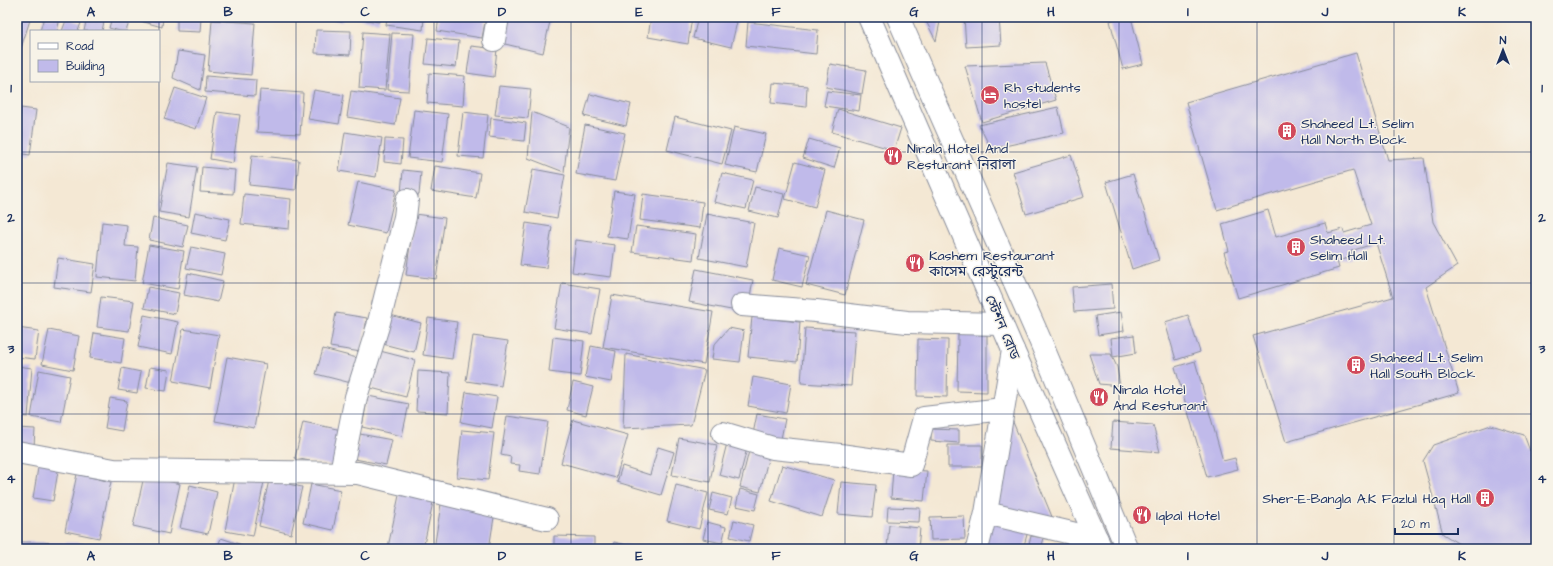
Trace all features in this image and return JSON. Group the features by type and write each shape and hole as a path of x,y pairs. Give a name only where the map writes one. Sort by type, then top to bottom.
{"street":[{"path":"494,40 498,17"},
{"name":"স্টেশন রোড","path":"869,17 1013,350 1099,544"},
{"name":"স্টেশন রোড","path":"898,17 1040,340 1127,549"},
{"path":"342,472 356,397 378,326 405,217 407,200"},
{"path":"742,305 816,311 906,322 1002,324"},
{"path":"977,549 986,513 1013,350"},
{"path":"722,433 773,448 840,455 911,465 924,418 1003,409"},
{"path":"17,452 114,470 358,473 547,519"},
{"path":"986,513 1099,544"}],"building":[{"path":"17,17 31,17 21,48 17,46"},
{"path":"44,17 60,18 57,30 40,30"},
{"path":"87,17 105,17 102,30 84,30"},
{"path":"112,17 131,17 126,30 109,28"},
{"path":"138,17 163,17 162,27 137,20"},
{"path":"177,17 201,17 200,32 177,31"},
{"path":"321,17 343,17 342,22"},
{"path":"349,17 379,17 379,22"},
{"path":"387,17 424,17 423,30 386,25"},
{"path":"439,17 486,17 482,38 437,31"},
{"path":"494,17 551,17 543,53 488,40"},
{"path":"651,17 692,17 688,44 648,37"},
{"path":"698,17 717,17 737,22 731,47 693,38"},
{"path":"924,17 941,17 936,41"},
{"path":"964,17 999,17 1001,45 966,47"},
{"path":"1123,17 1131,17 1143,64 1123,69 1110,21"},
{"path":"67,18 81,23 78,30 62,30"},
{"path":"212,20 255,23 251,75 208,71"},
{"path":"748,22 818,30 816,54 746,46"},
{"path":"316,30 351,31 350,55 315,53"},
{"path":"363,32 390,34 385,90 359,88"},
{"path":"392,33 414,34 409,91 387,90"},
{"path":"428,38 459,41 456,67 425,64"},
{"path":"471,46 497,49 494,77 467,73"},
{"path":"178,51 205,55 200,90 173,78"},
{"name":"Shaheed Lt. Selim Hall","path":"1356,53 1388,160 1424,158 1433,222 1457,266 1426,287 1459,393 1286,442 1253,336 1393,297 1376,243 1351,251 1352,257 1337,261 1339,268 1238,298 1224,252 1229,251 1222,224 1268,210 1276,237 1325,223 1328,233 1343,229 1344,233 1371,225 1353,170 1217,210 1186,102"},
{"path":"1045,63 1056,100 982,122 965,66"},
{"path":"830,64 866,70 862,94 826,87"},
{"path":"429,73 465,76 463,106 427,103"},
{"path":"206,76 256,80 255,96 205,92"},
{"path":"773,83 807,86 806,107 771,103"},
{"path":"499,86 531,89 528,118 495,115"},
{"path":"175,88 206,98 196,129 164,119"},
{"path":"260,90 303,93 300,134 257,132"},
{"path":"314,90 344,95 339,124 308,119"},
{"path":"351,91 400,98 395,125 347,117"},
{"path":"827,91 861,95 859,111 824,106"},
{"path":"590,94 631,104 626,126 584,116"},
{"path":"1058,107 1064,133 991,149 979,125"},
{"path":"21,108 36,110 30,155 17,153 17,136"},
{"path":"838,109 901,128 894,150 832,132"},
{"path":"414,110 448,114 442,162 408,158"},
{"path":"217,112 240,115 233,163 210,159"},
{"path":"463,112 488,115 483,158 458,156"},
{"path":"532,112 569,127 564,172 528,158"},
{"path":"675,117 731,131 722,164 667,150"},
{"path":"491,118 526,123 524,141 489,137"},
{"path":"585,125 625,133 615,181 576,174"},
{"path":"734,127 766,134 757,172 725,165"},
{"path":"345,132 382,138 376,177 339,171"},
{"path":"385,139 403,140 401,164 384,162"},
{"path":"809,139 840,148 834,168 803,158"},
{"path":"252,155 299,160 296,190 249,185"},
{"path":"1071,155 1084,197 1026,214 1013,172"},
{"path":"795,162 825,170 815,207 785,199"},
{"path":"168,163 197,167 189,217 159,212"},
{"path":"435,166 480,173 476,198 431,191"},
{"path":"202,167 235,170 233,194 200,192"},
{"path":"533,169 565,175 557,218 525,212"},
{"path":"403,170 421,172 419,195 401,194"},
{"path":"722,173 753,180 746,209 714,202"},
{"path":"1133,174 1159,260 1132,269 1106,182"},
{"path":"358,182 396,190 386,233 348,225"},
{"path":"755,187 784,194 778,218 749,211"},
{"path":"614,191 635,194 628,239 607,236"},
{"path":"244,194 291,199 289,229 241,224"},
{"path":"643,194 703,202 700,228 640,220"},
{"path":"826,210 864,220 845,295 806,285"},
{"path":"195,212 230,219 225,240 191,233"},
{"path":"414,214 445,218 436,279 406,275"},
{"path":"707,214 754,223 746,267 699,258"},
{"path":"153,218 188,225 183,247 149,240"},
{"path":"102,222 127,225 125,246 138,247 135,281 97,277"},
{"path":"526,223 552,227 546,268 520,265"},
{"path":"636,226 696,234 693,260 632,252"},
{"path":"576,240 615,245 611,277 572,272"},
{"path":"149,245 184,251 178,289 142,283"},
{"path":"191,247 225,254 221,275 186,268"},
{"path":"779,248 810,255 802,287 772,280"},
{"path":"58,258 95,264 91,292 54,287"},
{"path":"696,269 753,280 747,313 689,302"},
{"path":"188,273 223,281 218,302 184,295"},
{"path":"562,283 600,289 592,334 554,328"},
{"path":"1111,284 1113,309 1074,312 1072,287"},
{"path":"148,287 179,293 175,314 144,308"},
{"path":"612,295 713,312 704,364 603,347"},
{"path":"101,297 134,301 129,331 97,327"},
{"path":"1121,312 1124,331 1098,335 1095,316"},
{"path":"336,313 367,318 361,352 330,347"},
{"path":"144,315 178,322 172,354 138,347"},
{"path":"390,315 421,323 414,352 383,344"},
{"path":"1188,315 1200,352 1176,360 1165,322"},
{"path":"752,317 800,322 797,362 748,357"},
{"path":"428,318 457,322 452,359 423,355"},
{"path":"17,328 39,331 35,359 17,357"},
{"path":"729,328 744,331 740,362 712,359 714,345"},
{"path":"805,328 855,331 851,386 801,383"},
{"path":"183,329 219,335 210,388 173,381"},
{"path":"49,330 79,336 73,370 42,364"},
{"path":"94,333 125,338 121,363 90,358"},
{"path":"958,334 987,335 987,392 957,391"},
{"path":"1134,335 1136,353 1113,357 1111,338"},
{"path":"473,336 508,341 501,386 466,381"},
{"path":"553,337 584,341 580,376 549,372"},
{"path":"918,339 948,340 947,397 917,396"},
{"path":"591,346 616,351 611,382 585,377"},
{"path":"323,349 361,359 355,384 316,374"},
{"path":"380,351 415,360 406,397 371,388"},
{"path":"626,354 705,370 691,425 623,428"},
{"path":"1089,354 1111,354 1117,367 1120,386 1099,384"},
{"path":"227,357 266,364 254,428 215,421"},
{"path":"1195,361 1223,461 1235,458 1238,469 1207,477 1175,367"},
{"path":"17,366 32,368 28,417 17,416"},
{"path":"150,367 169,370 166,391 146,388"},
{"path":"122,368 141,372 137,393 118,390"},
{"path":"39,370 70,376 61,422 31,417"},
{"path":"418,371 450,373 448,413 416,411"},
{"path":"753,377 791,384 786,413 748,406"},
{"path":"573,382 593,387 586,415 567,410"},
{"path":"466,392 497,397 492,428 461,422"},
{"path":"368,396 409,404 402,436 362,427"},
{"path":"110,398 127,401 122,431 105,428"},
{"path":"1006,405 1055,524 992,506"},
{"path":"757,414 785,419 780,444 752,439"},
{"path":"507,416 548,422 540,474 519,471 520,465 510,464 511,457 501,455"},
{"path":"573,420 628,435 616,478 561,463"},
{"path":"303,422 342,430 334,466 295,458"},
{"path":"1113,422 1153,425 1160,452 1111,448"},
{"name":"Sher-E-Bangla A.K Fazlul Haq Hall","path":"1491,425 1524,435 1530,451 1536,448 1536,549 1467,549 1443,534 1423,461 1433,445"},
{"path":"17,428 35,429 34,447 17,445"},
{"path":"931,429 959,430 959,443 931,441"},
{"path":"462,430 494,433 488,480 457,477"},
{"path":"360,434 392,440 386,465 355,459"},
{"path":"679,438 717,445 710,482 672,475"},
{"path":"728,439 748,444 739,480 719,475"},
{"path":"948,445 982,445 982,467 948,467"},
{"path":"658,447 674,452 661,495 617,482 622,466 650,475"},
{"path":"41,450 61,453 53,501 33,498"},
{"path":"749,451 769,455 760,492 740,487"},
{"path":"238,462 267,467 253,536 225,531"},
{"path":"782,465 834,480 822,517 771,501"},
{"path":"893,469 927,471 924,501 891,498"},
{"path":"77,474 111,482 99,538 65,531"},
{"path":"144,476 180,484 169,534 133,526"},
{"path":"269,480 302,487 291,534 259,526"},
{"path":"841,482 876,485 872,517 838,514"},
{"path":"311,484 341,490 333,530 303,523"},
{"path":"190,485 217,492 208,534 180,528"},
{"path":"676,485 708,493 699,529 667,521"},
{"path":"401,486 435,493 423,549 396,549 388,547"},
{"path":"740,489 759,494 755,510 736,506"},
{"path":"713,493 732,498 728,514 709,510"},
{"path":"441,504 495,511 489,549 434,549"},
{"path":"888,507 920,508 919,522 887,521"},
{"path":"964,516 965,539 931,540 930,517"},
{"path":"981,518 1028,531 1023,549 973,549"},
{"path":"734,520 753,525 749,541 730,537"},
{"path":"707,522 726,527 722,543 703,539"},
{"path":"889,525 920,528 918,549 887,549"},
{"path":"554,536 594,537 594,549 554,549"},
{"path":"1031,536 1044,538 1041,549 1028,549"},
{"path":"221,538 242,545 240,549 217,549"},
{"path":"19,542 83,543 83,549 19,549"},
{"path":"614,542 639,548 639,549 612,549"},
{"path":"701,543 722,548 722,549 700,549"}],"place":[{"name":"Rh students hostel","path":"990,95"},
{"name":"Shaheed Lt. Selim Hall North Block","path":"1287,131"},
{"name":"Nirala Hotel And Resturant নিরালা","path":"893,156"},
{"name":"Shaheed Lt. Selim Hall","path":"1296,247"},
{"name":"Kashem Restaurant কাসেম রেস্টুরেন্ট","path":"915,263"},
{"name":"Shaheed Lt. Selim Hall South Block","path":"1356,365"},
{"name":"Nirala Hotel And Resturant","path":"1099,397"},
{"name":"Sher-E-Bangla A.K Fazlul Haq Hall","path":"1485,498"},
{"name":"Iqbal Hotel","path":"1142,515"}]}
